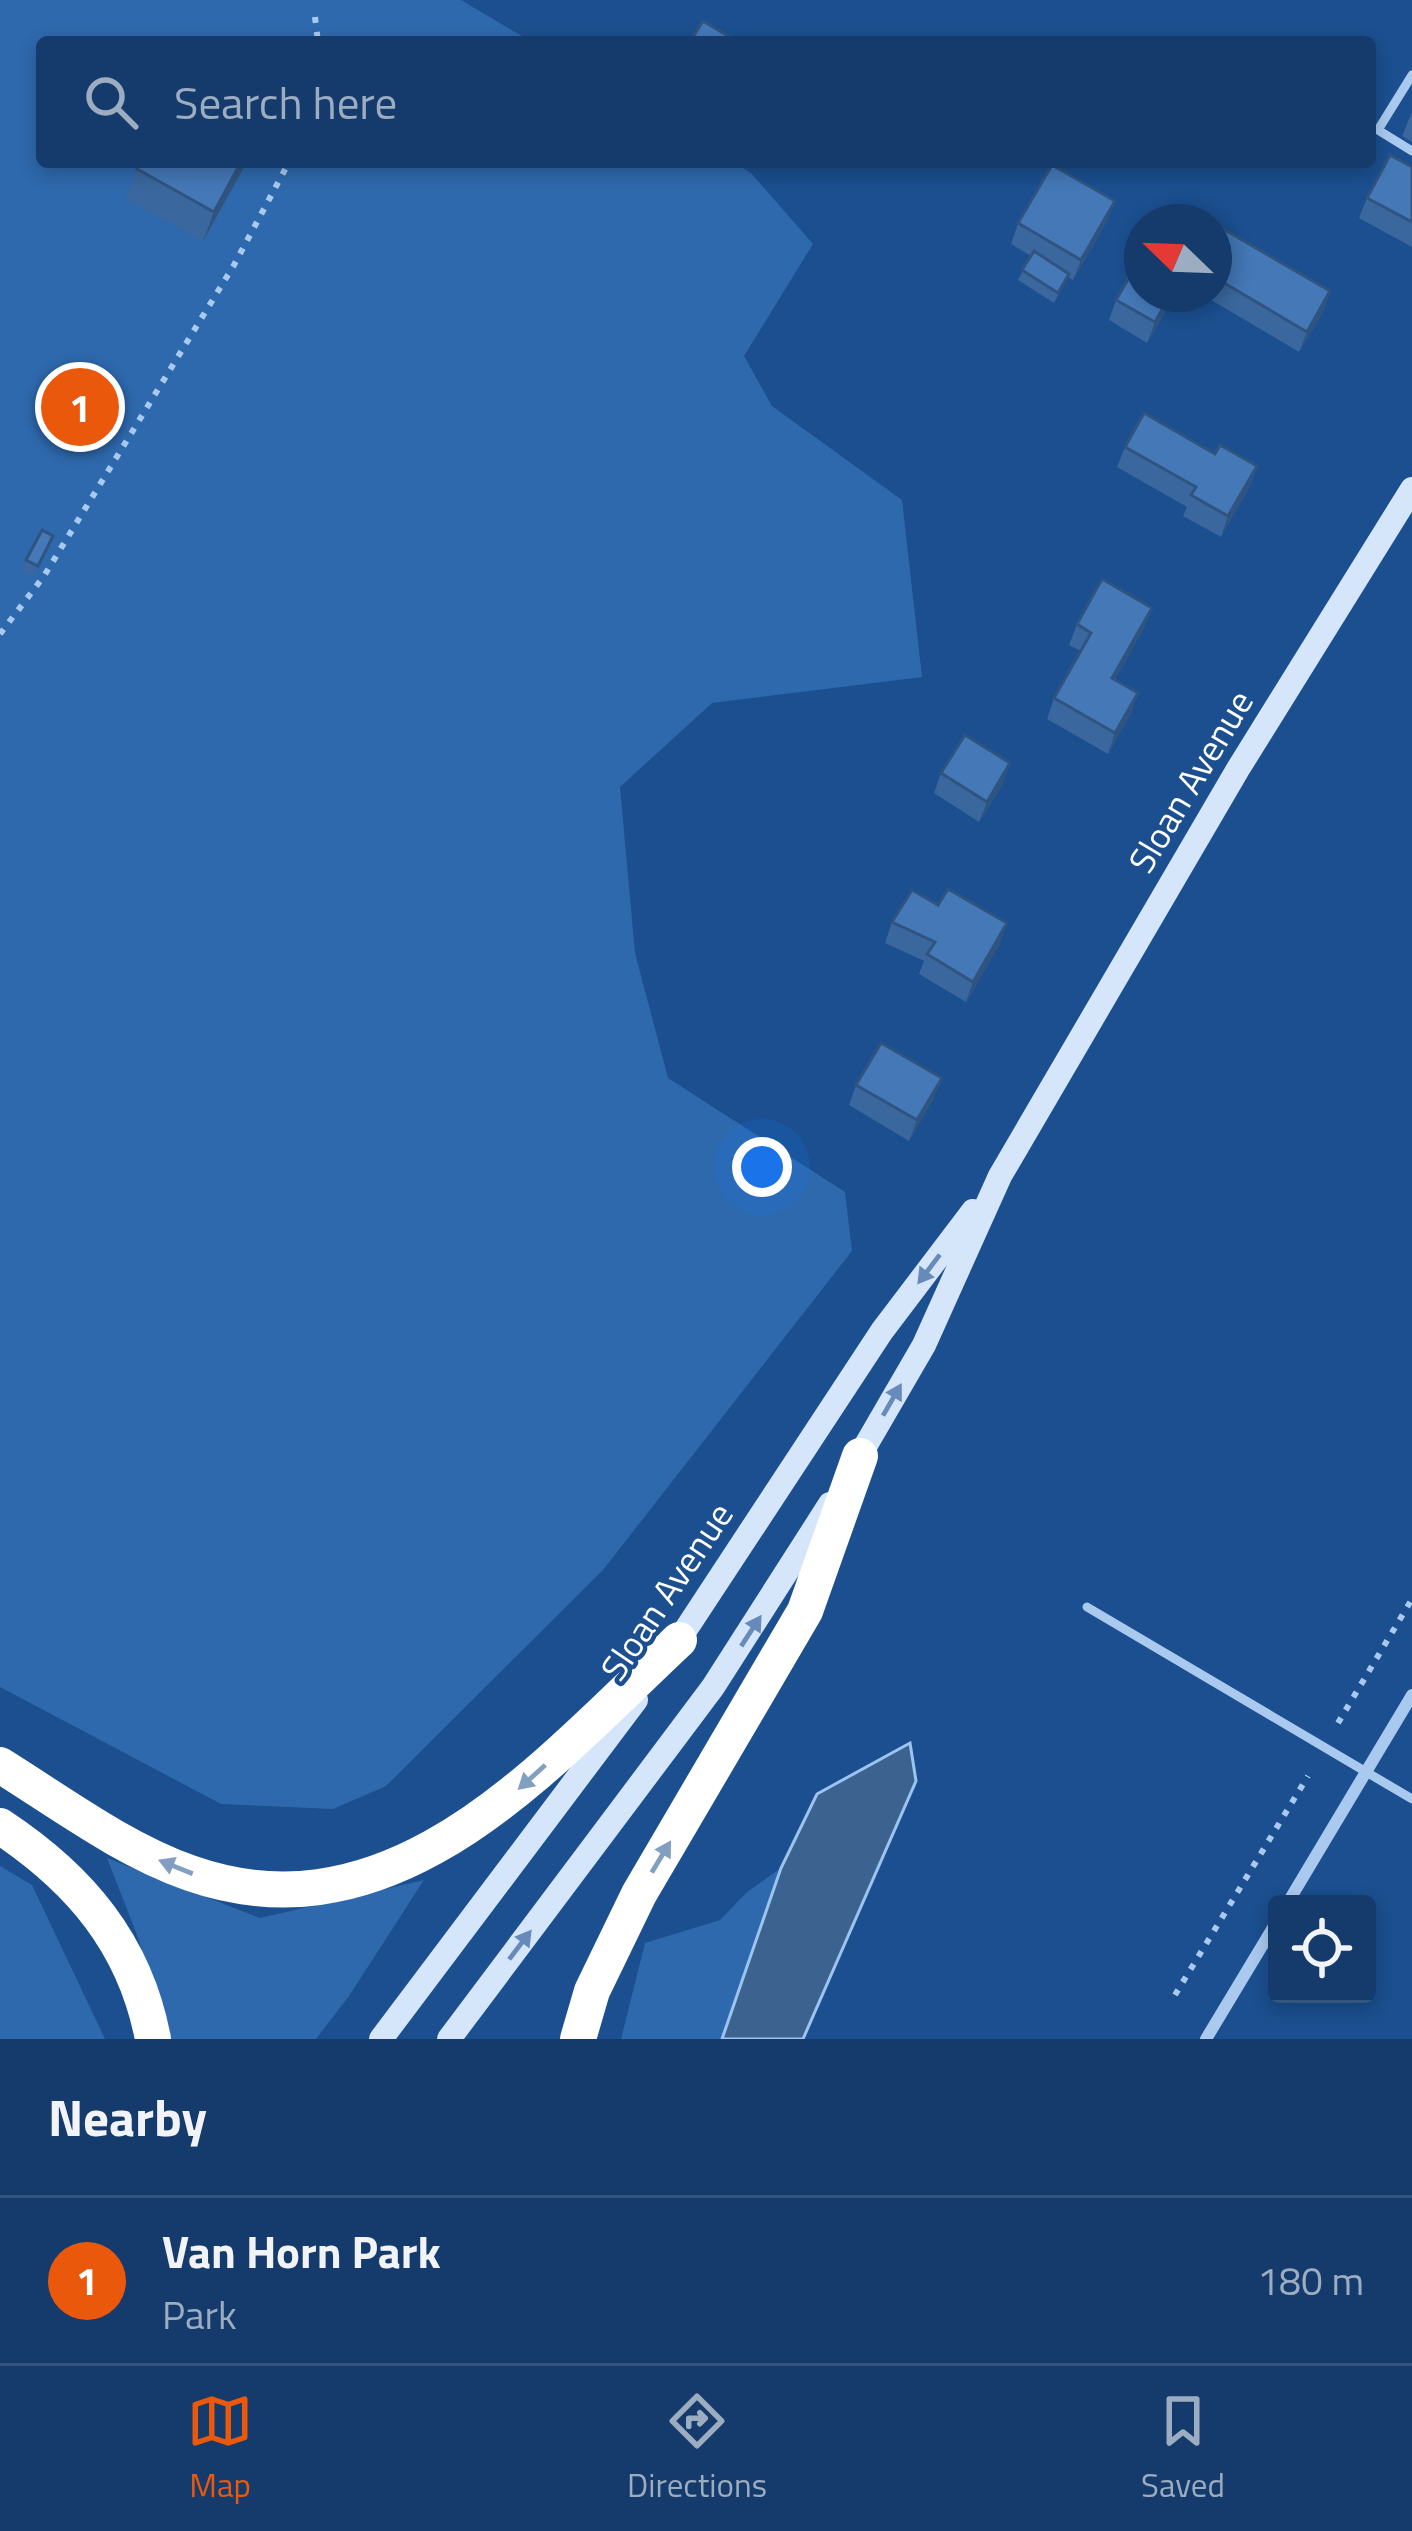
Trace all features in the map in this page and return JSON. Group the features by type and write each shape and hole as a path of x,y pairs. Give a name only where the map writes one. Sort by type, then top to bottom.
{"highway":[{"path":"578,2039 592,1991 628,1914 805,1611 860,1456"},
{"path":"0,1765 132,1846 188,1872 248,1888 279,1890 345,1882 416,1857 483,1818 679,1640"},
{"path":"0,1826 63,1873 104,1919 137,1978 153,2039"}],"main road":[{"name":"Sloan Avenue","path":"449,2039 713,1687 860,1456 924,1345 1000,1176 1238,769 1409,496"},
{"name":"Sloan Avenue","path":"381,2039 679,1640 882,1331 1000,1176"}],"street":[{"path":"1292,1895 1412,1695"},
{"path":"1206,2039 1268,1936"}],"lane":[{"path":"1412,75 1378,130 1412,152"},
{"path":"1087,1607 1412,1799"}],"path":[{"path":"315,17 317,36"},
{"path":"0,634 44,576 234,265 286,168"},
{"path":"1338,1724 1412,1599"},
{"path":"1175,1995 1308,1776"}],"shaded area":[{"path":"0,0 461,0 522,36 36,36 36,168 743,168 813,244 744,356 772,406 902,500 922,677 712,703 620,787 635,953 668,1078 845,1192 852,1251 603,1570 386,1786 333,1809 221,1804 0,1687"},
{"path":"910,1743 916,1781 803,2039 722,2039 781,1868 817,1794"},
{"path":"107,1858 260,1918 424,1880 316,2039 171,2039"},
{"path":"0,1866 32,1885 105,2039 0,2039"},
{"path":"781,1868 722,2039 621,2039 645,1943 720,1920 747,1892"}],"building":[{"path":"703,21 728,36 694,36"},
{"path":"1390,155 1412,167 1412,222 1367,198"},
{"path":"138,168 238,168 214,212"},
{"path":"1050,168 1115,201 1081,260 1018,223"},
{"path":"1232,234 1330,291 1307,332 1232,288"},
{"path":"1034,251 1069,274 1058,293 1022,270"},
{"path":"1137,312 1161,312 1155,322"},
{"path":"1144,413 1215,454 1220,445 1257,466 1228,516 1191,495 1196,487 1125,447"},
{"path":"42,530 53,536 38,566 26,560"},
{"path":"1102,579 1152,608 1112,678 1138,693 1115,733 1054,698 1091,633 1077,624"},
{"path":"965,735 1010,763 987,802 941,773"},
{"path":"948,889 1007,923 973,982 927,954 935,942 892,922 912,890 938,905"},
{"path":"881,1043 942,1078 917,1120 856,1085"}],"place":[{"name":"Van Horn Park","path":"80,407"}]}
